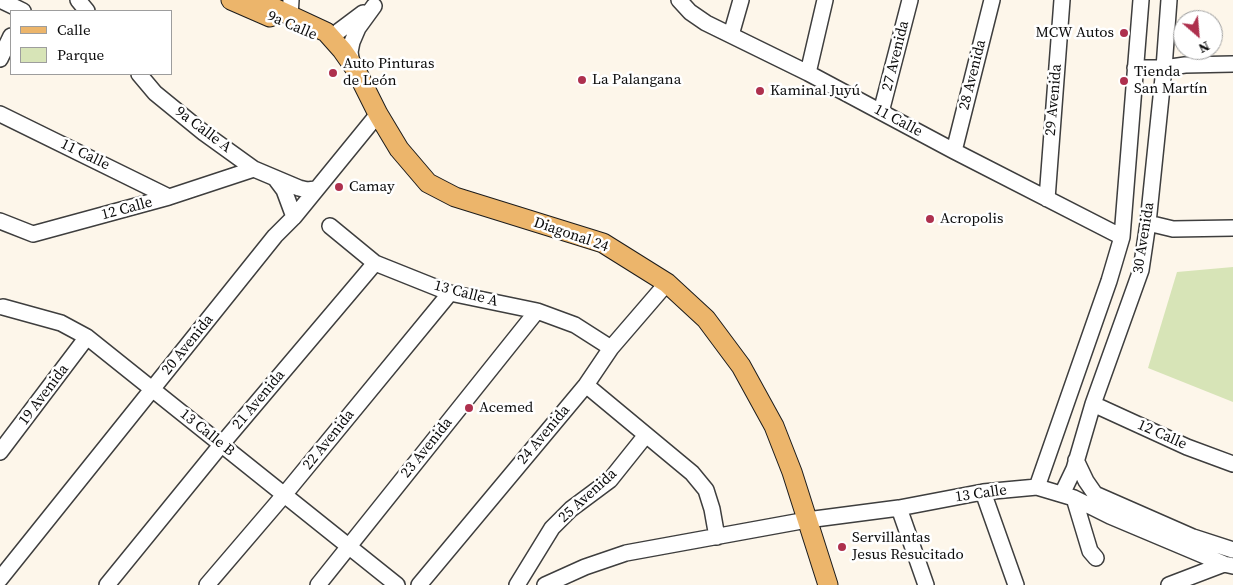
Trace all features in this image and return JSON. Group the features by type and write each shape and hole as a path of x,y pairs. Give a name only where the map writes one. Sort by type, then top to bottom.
{"main road":[{"name":"9a Calle","path":"231,0 310,34 323,39 331,39"},
{"name":"9a Calle","path":"257,0 291,8 326,32 331,39"},
{"name":"Diagonal 24","path":"331,39 352,64 399,149 428,183 454,197 603,243 666,283 706,319 741,366 774,426 807,520"},
{"path":"807,520 828,585"}],"street":[{"path":"0,0 21,10"},
{"path":"78,0 87,10"},
{"name":"11 Calle","path":"678,0 690,12 706,23 808,73 954,151 1122,237"},
{"path":"731,35 741,0"},
{"path":"808,73 825,0"},
{"name":"27 Avenida","path":"881,112 910,0"},
{"name":"28 Avenida","path":"954,151 992,0"},
{"name":"29 Avenida","path":"1047,199 1062,0"},
{"name":"30 Avenida","path":"1037,487 1109,281 1122,237 1141,0"},
{"name":"30 Avenida","path":"1068,496 1093,404 1141,270 1148,223 1169,0"},
{"path":"331,39 379,1"},
{"path":"352,64 350,52 358,28 379,1"},
{"path":"0,59 10,38"},
{"path":"1136,68 1233,64"},
{"name":"9a Calle A","path":"140,75 155,93 204,133 254,168 299,188 307,190 316,189"},
{"name":"11 Calle","path":"0,114 169,197"},
{"name":"20 Avenida","path":"0,579 275,236 294,217 378,114"},
{"name":"12 Calle","path":"0,221 33,234 169,197 254,168"},
{"path":"274,177 284,190 294,217"},
{"path":"1148,223 1173,229 1233,225"},
{"name":"13 Calle A","path":"330,226 375,263 450,293 537,311 575,325 610,348"},
{"name":"21 Avenida","path":"107,585 221,444 375,263"},
{"path":"1109,281 1112,289 1118,293 1126,291 1135,285"},
{"name":"24 Avenida","path":"419,585 586,385 610,348 666,283"},
{"name":"22 Avenida","path":"207,585 284,495 450,293"},
{"name":"13 Calle B","path":"3,307 61,323 87,337 397,585"},
{"name":"23 Avenida","path":"318,585 537,311"},
{"name":"19 Avenida","path":"0,452 87,337"},
{"path":"586,385 692,473 706,490 717,537"},
{"name":"12 Calle","path":"1093,404 1188,447 1233,464"},
{"name":"25 Avenida","path":"518,585 552,528 571,510 610,480 646,435"},
{"path":"1075,465 1076,480 1081,490 1099,510"},
{"path":"1075,465 1095,494 1193,537 1233,550"},
{"name":"13 Calle","path":"545,585 585,567 626,553 807,520 898,508 983,492 1037,487 1068,496 1228,565"},
{"path":"983,492 1016,585"},
{"path":"1068,496 1090,552 1096,558"},
{"path":"898,508 926,585"},
{"path":"1169,585 1228,565"}],"green space":[{"path":"1233,267 1233,402 1148,368 1177,272"}],"place":[{"name":"MCW Autos","path":"1124,33"},
{"name":"Auto Pinturas de León","path":"333,73"},
{"name":"La Palangana","path":"582,80"},
{"name":"Tienda San Martín","path":"1124,81"},
{"name":"Kaminal Juyú","path":"760,91"},
{"name":"Camay","path":"339,187"},
{"name":"Acropolis","path":"930,219"},
{"name":"Acemed","path":"469,408"},
{"name":"Servillantas Jesus Resucitado","path":"842,547"}]}
